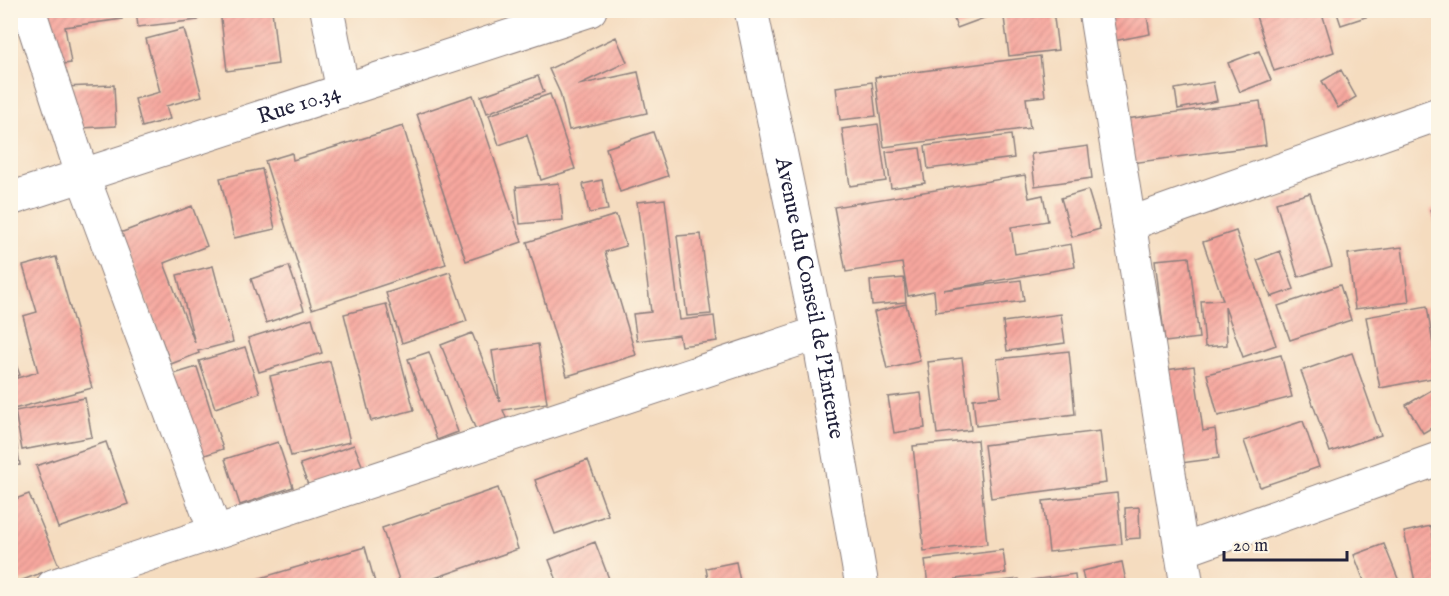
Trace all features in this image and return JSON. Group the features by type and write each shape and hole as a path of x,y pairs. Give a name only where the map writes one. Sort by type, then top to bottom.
{"street":[{"path":"29,10 82,174 215,531"},
{"path":"327,10 343,91"},
{"name":"Rue 10.34","path":"10,199 590,10"},
{"name":"Avenue du Conseil de l'Entente","path":"751,10 818,333 862,585"},
{"path":"1095,10 1187,585"},
{"path":"1129,224 1438,114"},
{"path":"53,585 818,333"},
{"path":"1181,551 1438,459"}],"building":[{"path":"33,10 121,10 122,19 65,27 71,63 41,67"},
{"path":"136,10 197,10 198,20 138,27"},
{"path":"220,10 272,10 278,64 227,71"},
{"path":"951,10 990,10 992,15 957,28"},
{"path":"1003,10 1053,10 1058,50 1009,56"},
{"path":"1097,10 1146,10 1150,34 1103,43"},
{"path":"1254,10 1321,10 1334,52 1274,71"},
{"path":"1336,10 1384,10 1384,11 1341,25"},
{"path":"184,29 202,96 166,106 170,119 142,127 135,99 160,92 146,39"},
{"path":"616,37 627,62 578,85 638,72 647,113 569,130 560,93 549,69"},
{"path":"1259,51 1271,80 1240,92 1228,63"},
{"path":"1040,56 1045,96 1026,98 1030,128 884,147 875,77"},
{"path":"1341,70 1356,97 1338,108 1322,81"},
{"path":"538,76 544,92 487,113 481,96"},
{"path":"872,82 876,116 840,120 836,87"},
{"path":"1213,82 1217,101 1178,109 1175,89"},
{"path":"114,85 116,126 64,129 62,87"},
{"path":"550,94 575,169 541,180 527,135 499,145 489,115"},
{"path":"473,95 522,242 466,261 417,114"},
{"path":"1260,101 1266,145 1132,163 1126,119"},
{"path":"878,124 886,181 850,186 842,129"},
{"path":"403,126 446,264 312,309 265,161 292,153 293,160"},
{"path":"653,132 668,176 620,192 606,148"},
{"path":"1011,135 1014,158 928,169 925,146"},
{"path":"1088,146 1092,178 1035,186 1031,154"},
{"path":"920,148 925,183 891,188 886,152"},
{"path":"262,169 275,229 234,238 220,178"},
{"path":"1025,175 1029,198 1043,195 1048,221 1011,227 1015,254 1071,244 1075,267 943,290 1021,280 1024,301 936,312 934,291 908,296 902,263 846,272 834,207"},
{"path":"602,180 608,210 589,213 583,184"},
{"path":"559,183 563,220 520,224 516,187"},
{"path":"1088,190 1100,229 1072,237 1061,198"},
{"path":"1310,193 1332,266 1298,277 1276,203"},
{"path":"665,199 680,320 714,316 717,341 681,346 679,335 637,341 633,314 651,312 637,202"},
{"path":"192,206 207,246 164,263 195,343 177,275 213,266 233,342 198,351 199,353 171,364 120,233"},
{"path":"1438,206 1438,230 1430,210"},
{"path":"616,215 626,246 605,252 636,355 567,376 527,242"},
{"path":"1236,231 1276,345 1243,357 1225,307 1227,345 1205,347 1201,301 1223,300 1203,242"},
{"path":"701,234 711,314 687,316 677,236"},
{"path":"1402,247 1409,302 1355,309 1348,254"},
{"path":"1280,251 1294,289 1271,297 1257,260"},
{"path":"56,257 92,388 10,410 10,380 38,372 23,316 37,312 23,266"},
{"path":"1189,257 1199,338 1165,342 1155,260"},
{"path":"289,266 304,310 266,323 251,279"},
{"path":"450,272 467,321 402,343 386,293"},
{"path":"904,278 906,302 872,305 870,281"},
{"path":"1340,285 1351,320 1290,340 1278,306"},
{"path":"386,304 414,410 371,421 344,314"},
{"path":"906,304 920,361 887,369 874,312"},
{"path":"1427,306 1438,377 1380,388 1366,317"},
{"path":"1061,314 1065,343 1007,351 1003,322"},
{"path":"312,318 322,353 259,372 248,338"},
{"path":"472,333 500,402 492,351 538,344 547,403 503,410 508,423 478,435 441,345"},
{"path":"245,347 260,393 215,408 199,361"},
{"path":"10,349 20,375 10,378"},
{"path":"1069,351 1075,414 976,426 973,399 1001,396 997,359"},
{"path":"429,352 458,432 437,440 408,359"},
{"path":"1352,353 1381,435 1330,452 1301,371"},
{"path":"1281,355 1292,397 1218,416 1207,374"},
{"path":"962,358 971,430 937,434 928,362"},
{"path":"330,361 350,442 291,456 270,376"},
{"path":"1194,366 1203,431 1215,429 1219,458 1181,463 1166,370"},
{"path":"197,367 223,449 196,458 161,378"},
{"path":"1438,386 1438,424 1423,433 1406,405"},
{"path":"921,393 925,428 894,433 888,397"},
{"path":"85,398 92,437 22,450 15,411"},
{"path":"1303,421 1319,467 1260,487 1244,441"},
{"path":"13,423 20,465 10,466 10,424"},
{"path":"1100,431 1106,483 991,498 984,445"},
{"path":"977,440 987,544 924,551 913,446"},
{"path":"106,442 128,504 58,528 36,466"},
{"path":"278,442 293,487 240,505 225,459"},
{"path":"354,445 364,470 310,490 300,464"},
{"path":"588,460 608,515 555,534 535,480"},
{"path":"498,488 518,549 412,586 401,586 382,528"},
{"path":"1117,493 1122,544 1049,552 1043,501"},
{"path":"29,494 59,566 10,585 10,501"},
{"path":"1139,507 1140,538 1126,539 1125,508"},
{"path":"1431,526 1438,563 1438,586 1416,586 1404,532"},
{"path":"595,542 611,584 559,586 549,560"},
{"path":"1384,544 1401,586 1366,586 1354,555"},
{"path":"365,547 376,586 237,586 237,585"},
{"path":"1003,550 1006,573 956,579 957,586 928,586 925,560"},
{"path":"736,562 741,586 709,586 706,568"},
{"path":"1122,562 1127,586 1085,586 1082,571"},
{"path":"1075,574 1076,586 1033,586 1032,580"},
{"path":"1019,579 1020,586 975,586 975,584"}]}
